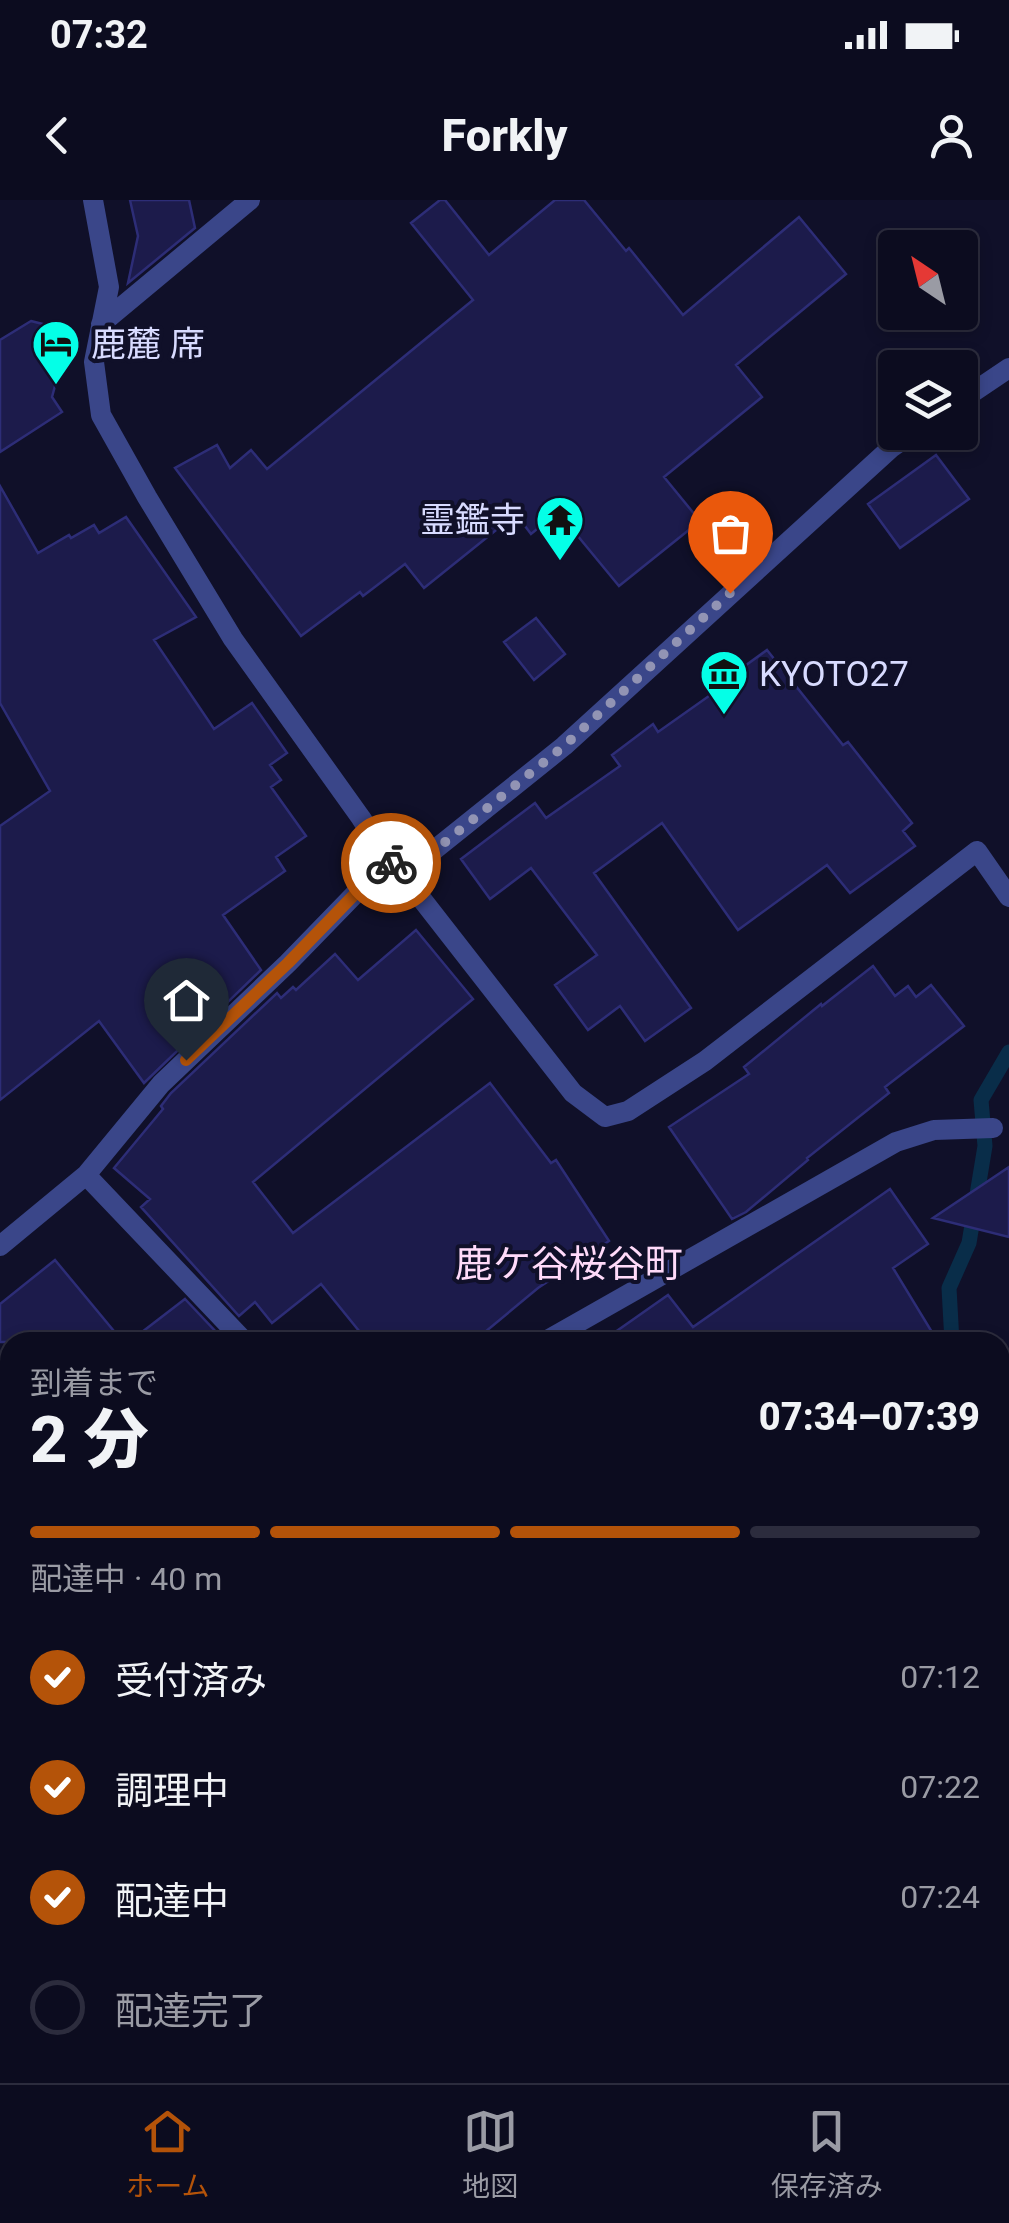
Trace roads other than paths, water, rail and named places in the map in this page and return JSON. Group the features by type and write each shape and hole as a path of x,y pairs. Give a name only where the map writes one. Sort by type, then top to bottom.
{"street":[{"path":"93,200 108,287 94,362 101,415 233,638 396,868 573,1093 605,1117 628,1111 706,1061 977,850 1009,897"},
{"path":"101,324 250,200"},
{"path":"978,389 1009,368"},
{"path":"0,1246 86,1175 161,1084 288,963 396,868 564,746 889,450"},
{"path":"562,1332 896,1142 934,1130 983,1128"},
{"path":"86,1175 235,1332"}],"waterway":[{"path":"951,1332 949,1288 969,1243 985,1146 981,1100 1009,1052"}],"place":[{"name":"鹿麓 席","path":"56,386"},
{"name":"霊鑑寺","path":"560,562"},
{"name":"KYOTO27","path":"724,716"}],"district":[{"name":"鹿ケ谷桜谷町","path":"569,1264"}]}
